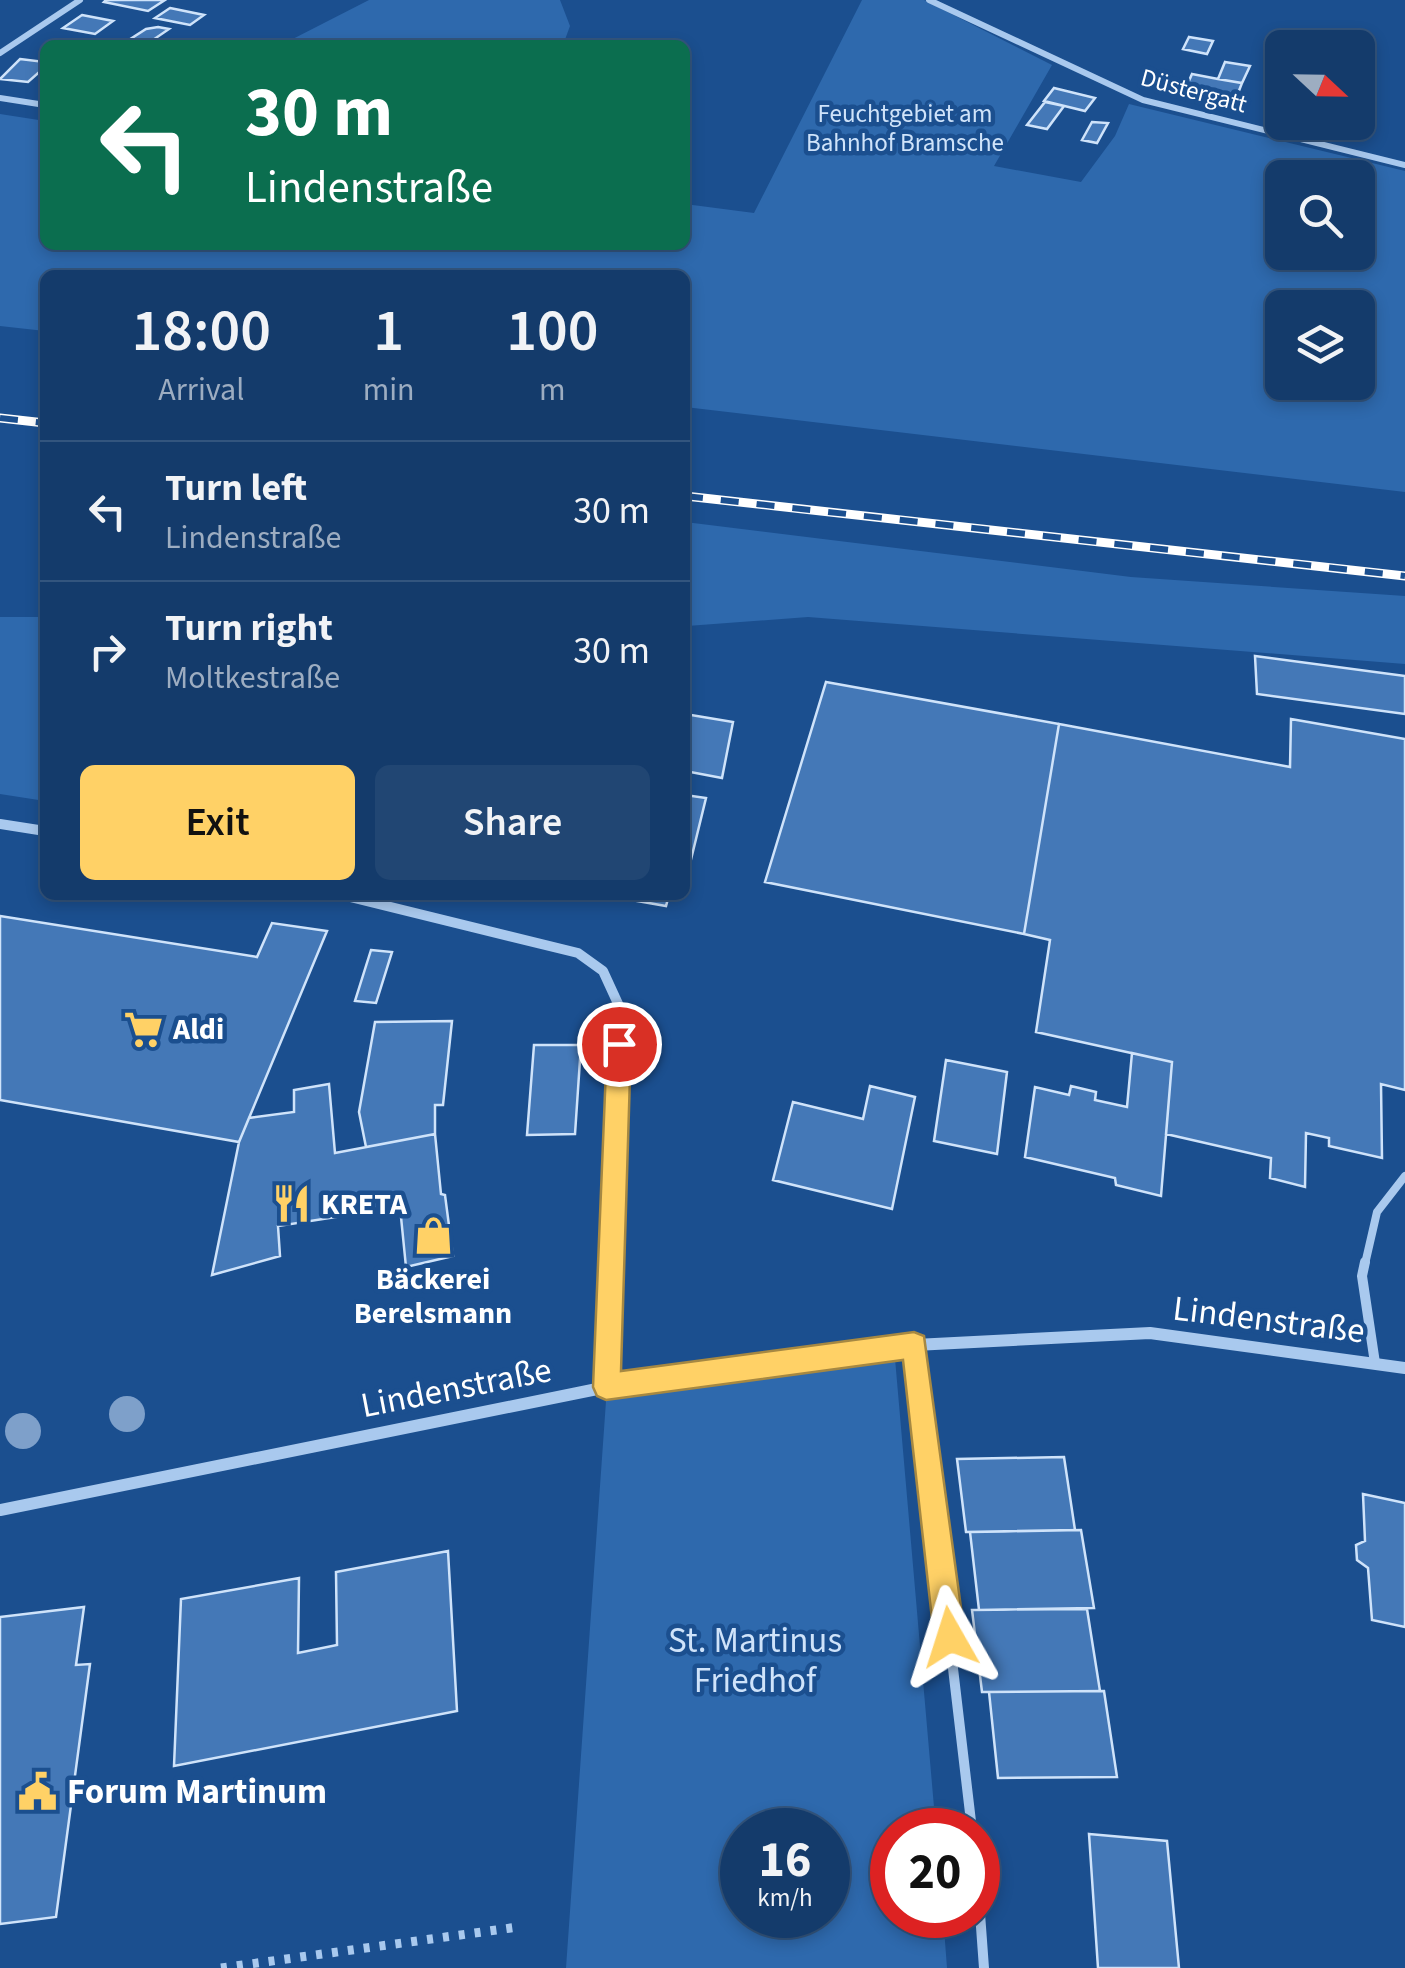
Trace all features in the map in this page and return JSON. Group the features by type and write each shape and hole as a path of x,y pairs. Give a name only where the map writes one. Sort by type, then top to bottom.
{"street":[{"path":"0,52 80,0"},
{"name":"Düstergatt","path":"929,0 1143,100 1405,164"},
{"path":"0,98 40,104"},
{"path":"0,824 40,831"},
{"path":"363,900 561,948 603,971 620,1008 606,1387"},
{"name":"Lindenstraße","path":"0,1510 606,1387 914,1345 1150,1334 1405,1368"}],"lane":[{"path":"1375,1363 1362,1276 1377,1212 1405,1176"},
{"path":"914,1345 969,1808"},
{"path":"982,1938 984,1968"}],"path":[{"path":"221,1968 518,1928"}],"green space":[{"path":"369,0 560,0 570,26 565,40 291,40"},
{"name":"Feuchtgebiet am Bahnhof Bramsche","path":"862,0 924,0 1052,65 994,166 1081,182 1115,136 1129,104 1360,160 1265,160 1265,270 1375,270 1375,164 1405,171 1405,492 690,408 690,270 40,270 40,330 0,326 0,114 40,120 40,250 690,250 690,205 754,213"},
{"path":"690,523 1131,577 1405,596 1405,664 808,617 690,626"},
{"path":"0,617 40,617 40,800 0,794"},
{"name":"St. Martinus Friedhof","path":"894,1347 934,1808 870,1808 870,1938 945,1938 947,1968 566,1968 607,1387"}],"building":[{"path":"106,0 165,0 148,11"},
{"path":"170,8 204,15 190,25 155,18"},
{"path":"82,15 113,21 95,34 63,28"},
{"path":"146,29 169,29 153,40 132,38"},
{"path":"1189,37 1213,41 1207,54 1183,49"},
{"path":"20,59 40,61 40,71 28,82 0,79"},
{"path":"1225,62 1250,66 1242,83 1218,79"},
{"path":"1192,74 1242,83 1235,101 1184,92"},
{"path":"1054,88 1095,98 1085,111 1044,101"},
{"path":"1045,102 1064,106 1047,129 1027,125"},
{"path":"1092,122 1108,123 1097,143 1082,140"},
{"path":"1255,656 1405,676 1405,714 1257,694"},
{"path":"826,682 1059,724 1024,934 765,882"},
{"path":"690,715 733,722 722,778 690,772"},
{"path":"1291,719 1405,739 1405,1090 1381,1084 1382,1158 1329,1146 1329,1138 1306,1133 1305,1187 1270,1178 1271,1158 1166,1134 1172,1062 1036,1032 1050,940 1024,934 1059,724 1290,767"},
{"path":"690,796 706,798 690,864"},
{"path":"632,900 668,900 666,906"},
{"name":"Aldi","path":"0,916 257,957 272,923 327,931 239,1142 0,1100"},
{"path":"371,950 392,952 376,1003 355,1001"},
{"path":"452,1021 443,1105 435,1105 435,1134 366,1147 359,1112 375,1022"},
{"path":"534,1045 581,1045 575,1134 527,1135"},
{"path":"1132,1053 1172,1062 1161,1196 1116,1185 1115,1178 1025,1157 1035,1087 1069,1095 1071,1086 1096,1092 1095,1100 1127,1107"},
{"path":"946,1060 1007,1072 997,1154 934,1141"},
{"path":"329,1084 335,1153 435,1134 453,1256 406,1267 400,1207 278,1226 280,1256 212,1275 239,1142 249,1118 294,1112 294,1090"},
{"path":"870,1086 915,1097 892,1209 773,1180 793,1102 863,1119"},
{"path":"1064,1457 1075,1530 966,1532 957,1459"},
{"path":"1363,1494 1405,1503 1405,1627 1372,1620 1368,1568 1357,1560 1356,1545 1365,1541"},
{"path":"1081,1530 1094,1608 979,1610 970,1532"},
{"path":"448,1551 457,1711 174,1766 181,1599 299,1578 298,1653 337,1645 336,1572"},
{"name":"Forum Martinum","path":"84,1607 76,1665 90,1664 56,1917 0,1924 0,1617"},
{"path":"1087,1609 1100,1691 982,1692 972,1610"},
{"path":"1104,1691 1117,1777 998,1778 989,1692"},
{"path":"1089,1834 1167,1841 1179,1968 1098,1968"}],"railway":[{"path":"0,418 40,422"},
{"path":"690,497 1405,576"}],"place":[{"name":"Aldi","path":"143,1029"},
{"name":"KRETA","path":"291,1204"},
{"name":"Bäckerei Berelsmann","path":"433,1235"},
{"name":"Forum Martinum","path":"37,1791"}],"route":[{"path":"619,1044 606,1387 914,1345 950,1637"}]}
